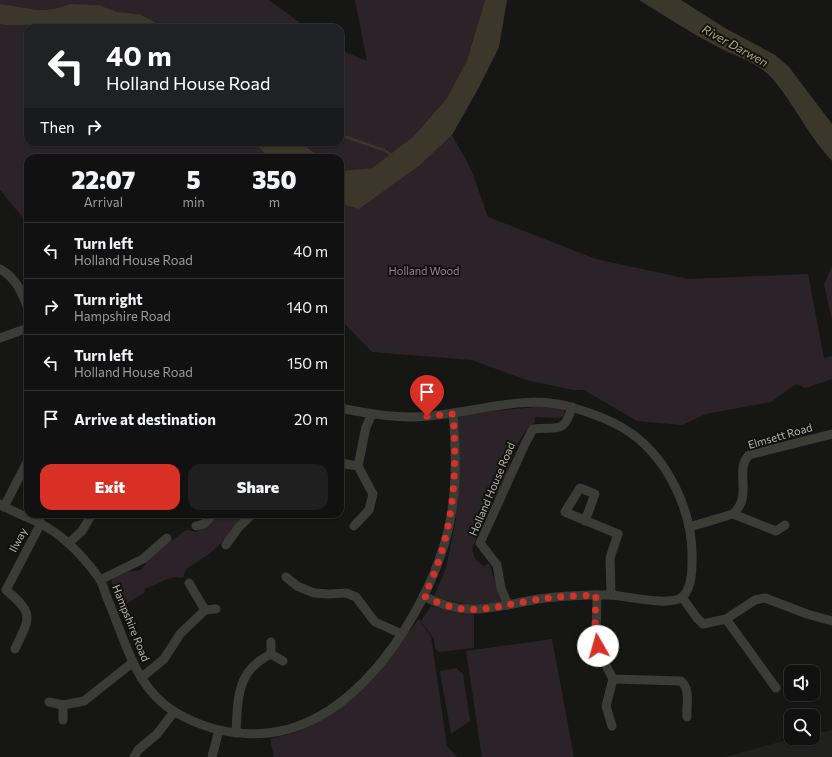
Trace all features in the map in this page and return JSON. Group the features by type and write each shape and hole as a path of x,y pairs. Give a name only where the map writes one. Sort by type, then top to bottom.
{"street":[{"path":"0,269 14,279 24,298"},
{"path":"0,338 24,329"},
{"path":"344,409 397,417 453,414 514,403 550,403 572,407 602,416 624,428 643,443 674,484 686,511 693,552 690,582 682,597 668,602 611,595 596,595 554,597 480,610 468,610 437,603 424,596"},
{"name":"Holland House Road","path":"508,605 502,588 497,565 480,542 533,429 558,428 568,422 572,407"},
{"path":"354,526 369,510 373,494 358,466 366,427 372,414"},
{"name":"Hampshire Road","path":"30,518 41,523 70,542 100,580 132,663 153,694 174,712 197,723 219,730 236,733 264,734 295,727 318,717 346,698 378,665 402,634 416,612 439,558 451,517 455,456 453,414"},
{"name":"Elmsett Road","path":"733,514 743,500 743,470 745,460 750,455 832,434"},
{"path":"344,464 358,466"},
{"path":"2,506 24,467"},
{"name":"Hampshire Road","path":"2,506 24,516"},
{"path":"689,527 733,514 776,531 785,525"},
{"path":"70,542 82,531 90,518"},
{"path":"196,526 204,524 209,518"},
{"path":"226,545 238,528 248,518"},
{"path":"585,520 618,534 610,558 611,595"},
{"name":"Ilway","path":"15,649 26,624 27,611 23,604 3,589 41,523"},
{"name":"Hampshire Road","path":"100,580 142,559 167,538"},
{"path":"286,577 297,586 314,593 346,593 356,597 375,622 402,634"},
{"path":"189,584 205,610"},
{"path":"596,595 596,637 600,654 613,679 606,706 612,726"},
{"path":"682,597 703,624 726,620 755,600 765,598 807,614 832,621"},
{"path":"141,678 164,659 180,634 205,610 216,609"},
{"path":"726,620 776,688"},
{"path":"271,642 271,654"},
{"path":"236,733 241,685 244,677 260,659 271,654"},
{"path":"271,654 283,661"},
{"path":"49,702 63,705 84,701 132,663"},
{"path":"613,679 681,681 686,686 688,692 687,717"},
{"path":"62,720 63,705"},
{"path":"134,757 138,750 157,734 174,712"},
{"path":"212,757 215,751 219,730"}],"shaded area":[{"path":"832,730 832,757 725,757 784,741 784,745 820,745 820,733"}],"green space":[{"path":"0,0 269,0 302,24 159,24 140,14 117,12 99,5 70,4 54,9 38,10 0,4"},
{"path":"355,0 485,0 467,60 447,98 414,136 372,168 344,171 344,154 316,154 305,146 344,146 344,52 367,61"},
{"path":"0,24 24,24 24,146 257,146 266,154 24,154 24,219 0,190"},
{"name":"Holland Wood","path":"452,135 471,169 488,217 596,259 688,279 808,274 824,358 832,356 832,379 805,388 796,384 771,402 706,414 682,425 637,421 584,390 574,390 526,380 472,360 372,352 344,323 344,205 359,209 419,166"},
{"path":"832,266 832,320 824,285"},
{"path":"546,406 564,408 565,415 560,418 535,417 535,422 528,429 514,450 505,485 493,502 472,548 475,558 479,562 484,566 489,563 502,604 473,606 434,597 446,568 456,519 458,418 466,414"},
{"path":"212,518 241,518 227,538 209,554 186,569 183,578 170,578 148,587 145,589 144,593 121,607 111,580 127,572 141,570 146,564 146,560 186,530 196,532"},
{"path":"431,606 452,612 474,615 474,648 439,652 435,648 434,639 421,621"},
{"path":"419,619 431,637 447,746 457,757 274,757 270,739 302,730 337,709 353,696 381,667"},
{"path":"552,639 574,757 482,757 466,651"},
{"path":"456,668 463,674 470,721 451,734 440,671"}],"water":[{"path":"485,0 507,0 499,47 478,89 452,135 419,166 359,209 344,205 344,171 372,168 414,136 447,98 467,60"},
{"name":"River Darwen","path":"639,0 681,0 725,28 775,55 789,67 832,124 832,161 823,151 771,77 753,63 698,36"},
{"path":"0,4 38,10 54,9 70,4 99,5 117,12 140,14 159,24 5,25 0,24"},
{"path":"257,146 305,146 316,154 266,154"}],"waterway":[{"path":"344,136 384,150 393,156"}],"route":[{"path":"427,416 453,414 455,449 451,517 439,558 424,596 437,603 460,609 480,610 554,597 596,595 595,622 598,646"}]}
